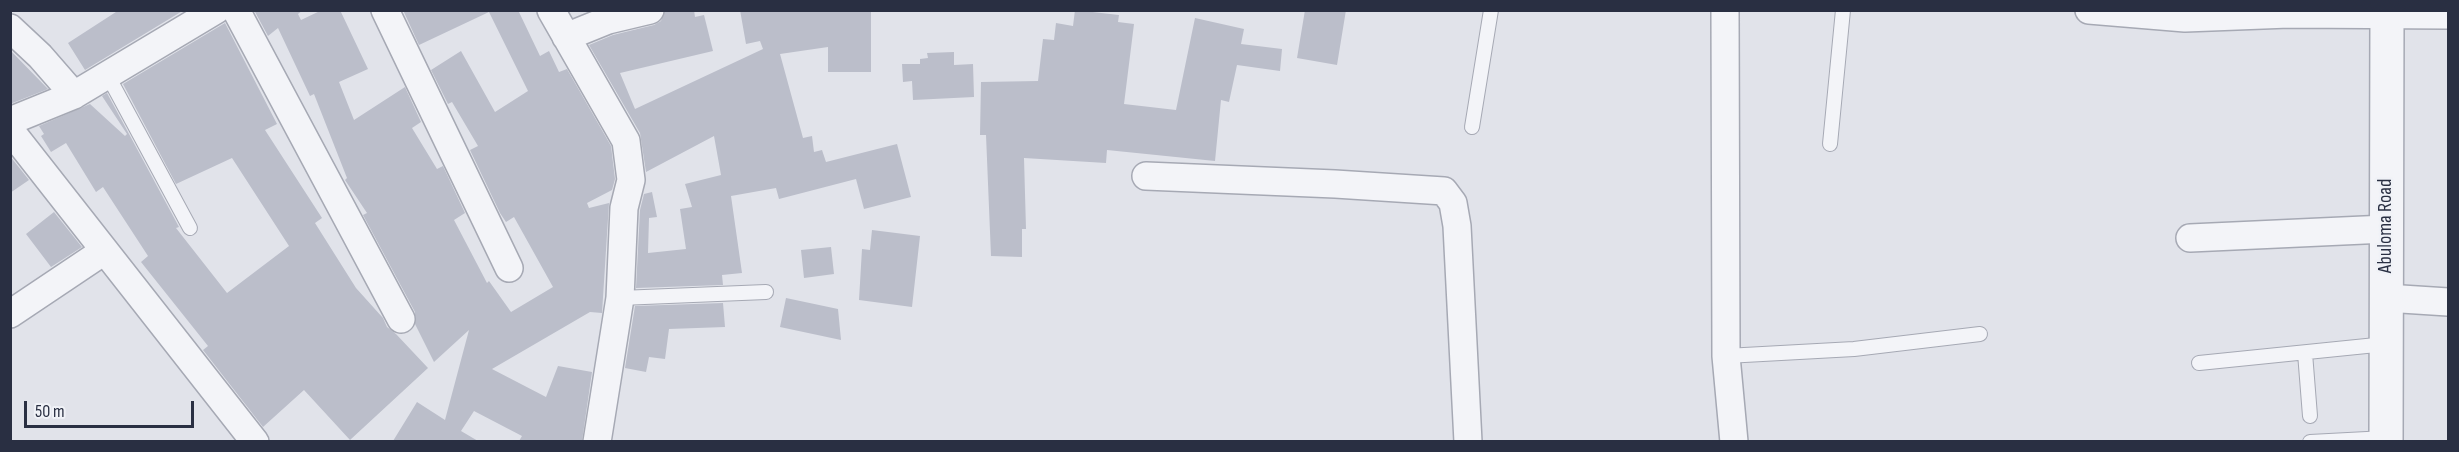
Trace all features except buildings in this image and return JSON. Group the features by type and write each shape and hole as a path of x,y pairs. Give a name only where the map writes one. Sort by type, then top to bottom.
{"street":[{"path":"10,121 74,95 216,10"},
{"path":"236,10 401,319"},
{"path":"385,10 509,268"},
{"path":"551,10 626,141 631,180 624,208 620,298 597,441"},
{"path":"566,37 608,20 650,10"},
{"path":"1725,10 1726,356 1734,441"},
{"path":"2089,10 2185,18 2387,12 2448,15"},
{"name":"Abuloma Road","path":"2386,440 2387,12"},
{"path":"10,28 40,56 74,95"},
{"path":"10,130 255,441"},
{"path":"1146,176 1444,191 1453,204 1457,226 1468,441"},
{"path":"2190,238 2386,230"},
{"path":"10,314 104,251"},
{"path":"2386,298 2448,302"}],"lane":[{"path":"1472,127 1491,10"},
{"path":"1830,144 1843,10"},
{"path":"106,74 190,228"},
{"path":"620,298 765,292"},
{"path":"1726,356 1854,349 1980,334"},
{"path":"2199,363 2386,344"},
{"path":"2305,352 2310,416"},
{"path":"2310,441 2386,440"}]}
